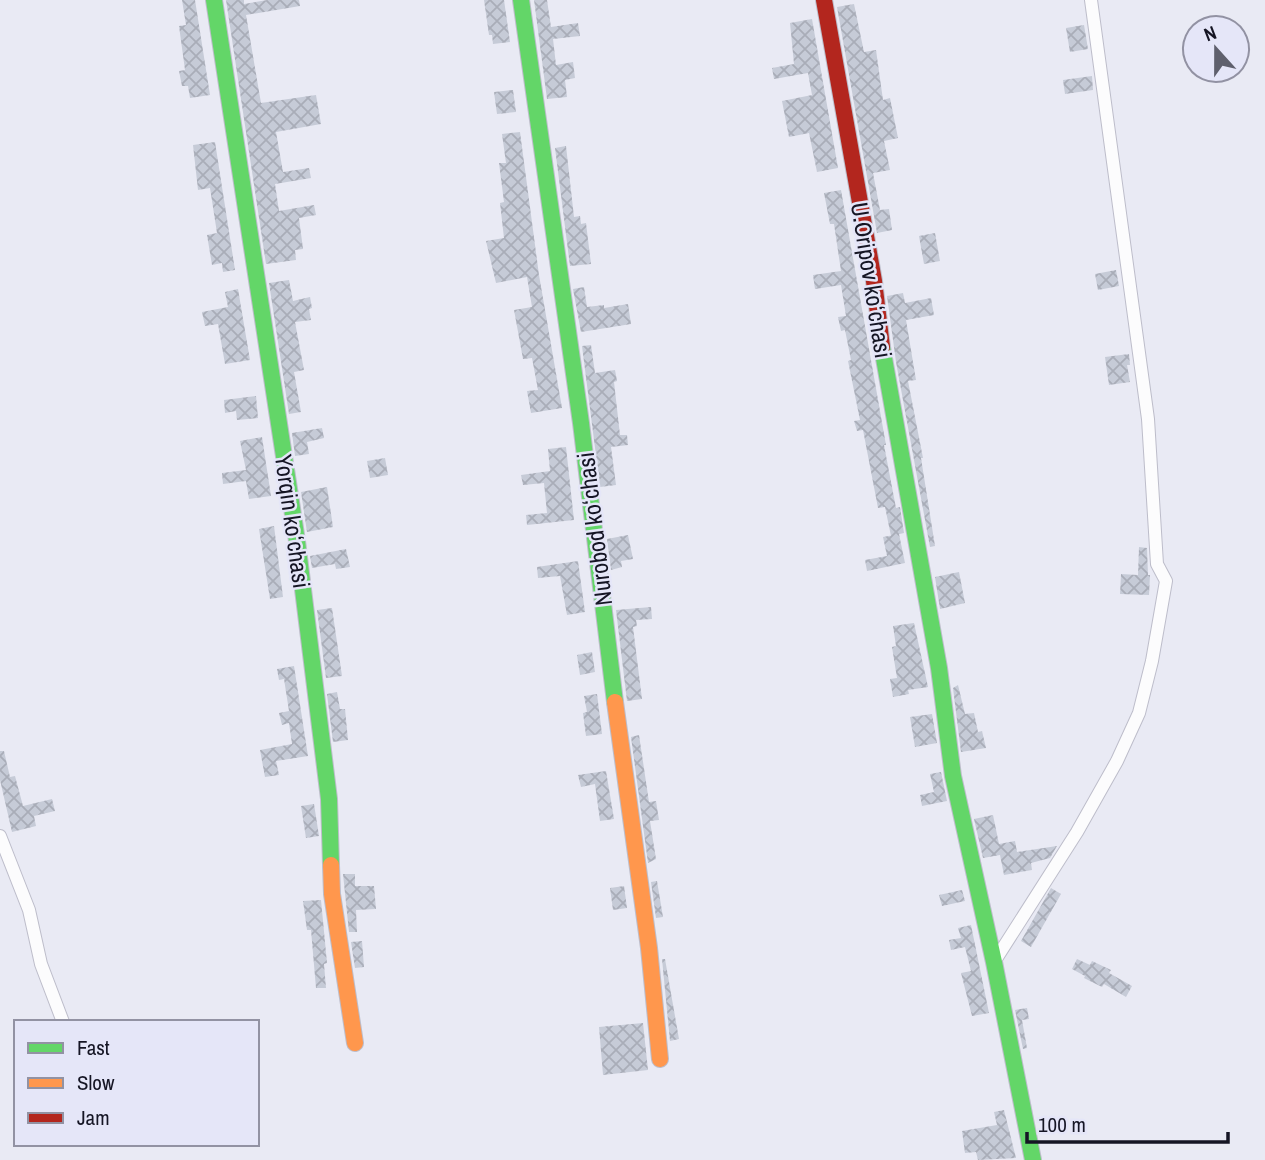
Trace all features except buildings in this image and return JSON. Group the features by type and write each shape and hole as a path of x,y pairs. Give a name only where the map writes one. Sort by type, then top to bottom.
{"street":[{"name":"Yorqin koʻchasi","path":"214,0 297,541 329,799 332,894 355,1043"},
{"name":"Nurobod koʻchasi","path":"521,0 581,423 631,828 649,948 660,1059"},
{"name":"U.Oripov koʻchasi","path":"824,0 939,668 953,776 1033,1160"},
{"path":"993,962 1077,832 1117,761 1139,713 1152,661 1166,581 1157,564 1148,419 1091,0"},
{"path":"0,836 29,910 41,964 62,1020"}],"traffic: fast":[{"path":"214,0 297,541 329,799 331,865"},
{"path":"521,0 581,423 615,702"},
{"path":"882,347 939,668 953,776 994,962 1033,1160"}],"traffic: slow":[{"path":"615,702 649,948 660,1059"},
{"path":"331,865 332,894 355,1043"}],"traffic: jam":[{"path":"824,0 874,281 882,347"}]}
